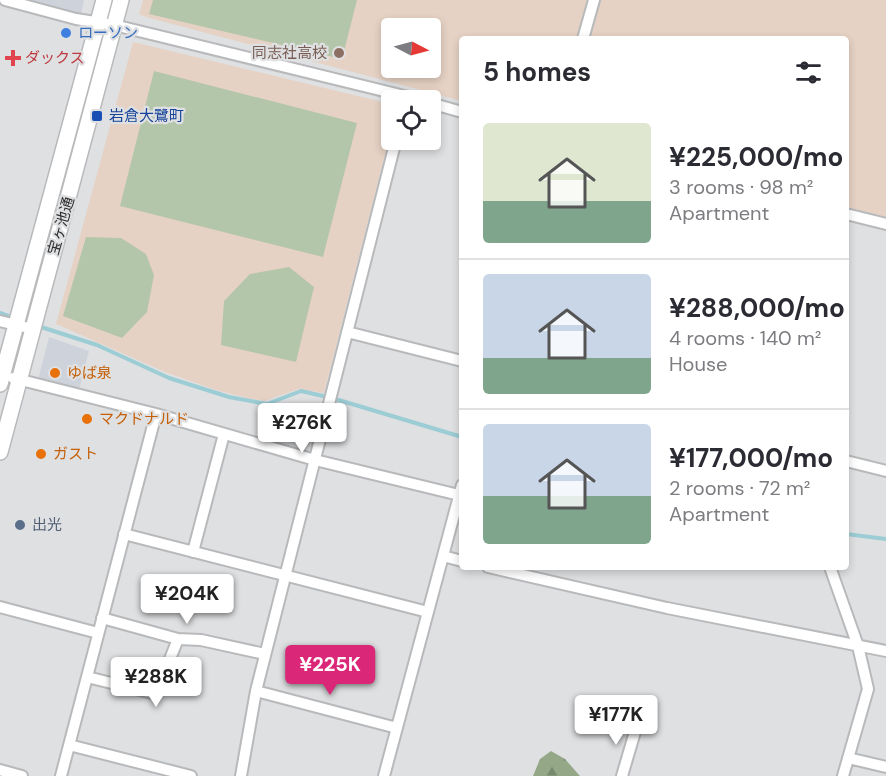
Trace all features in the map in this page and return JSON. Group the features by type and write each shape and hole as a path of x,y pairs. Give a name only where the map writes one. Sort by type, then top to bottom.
{"street":[{"path":"5,0 381,92"},
{"name":"宝ヶ池通","path":"1,380 104,0"},
{"name":"宝ヶ池通","path":"0,452 121,0"},
{"path":"584,36 594,0"},
{"path":"441,106 459,111"},
{"path":"241,776 265,654 393,150"},
{"path":"849,215 886,224"},
{"path":"0,321 33,329"},
{"path":"347,332 459,360"},
{"path":"1,380 20,380 156,414 315,460 459,490"},
{"path":"61,776 156,414"},
{"path":"193,552 224,434"},
{"path":"849,462 886,471"},
{"path":"384,776 459,497"},
{"path":"124,534 428,612"},
{"path":"443,556 459,560"},
{"path":"501,570 667,608 886,651"},
{"path":"831,570 858,646 868,689 843,776"},
{"path":"0,607 98,633"},
{"path":"102,618 178,639 201,640 265,654"},
{"path":"87,677 156,694 178,639"},
{"path":"256,691 397,728"},
{"path":"622,776 637,725"},
{"path":"69,745 171,773 191,776"},
{"path":"848,758 886,767"},
{"path":"0,770 22,776"}],"shaded area":[{"path":"29,0 84,0 81,15"},
{"path":"143,0 886,0 886,217 849,208 849,36 459,36 459,100 441,95 441,90 421,90 146,17 139,14"},
{"path":"133,42 381,102 381,150 386,150 324,393 299,389 264,401 247,398 165,372 56,324"},
{"path":"49,337 89,351 79,390 38,380"}],"green space":[{"path":"153,0 357,0 342,59 149,14"},
{"path":"154,71 357,123 323,257 120,206"},
{"path":"86,237 121,238 146,254 154,275 147,312 122,338 63,316"},
{"path":"289,267 314,287 296,362 221,345 224,301 250,274"},
{"path":"551,751 565,759 580,776 533,776 540,759"}],"waterway":[{"path":"0,313 14,318"},
{"path":"38,326 97,345 169,378 229,397 267,404 301,391 459,436"},
{"path":"849,534 886,539"}],"place":[{"name":"ローソン","path":"66,33"},
{"name":"同志社高校","path":"339,53"},
{"name":"ダックス","path":"13,58"},
{"name":"岩倉大鷺町","path":"97,116"},
{"name":"ゆば泉","path":"55,373"},
{"name":"マクドナルド","path":"87,419"},
{"name":"ガスト","path":"41,454"},
{"name":"出光","path":"20,525"}]}
